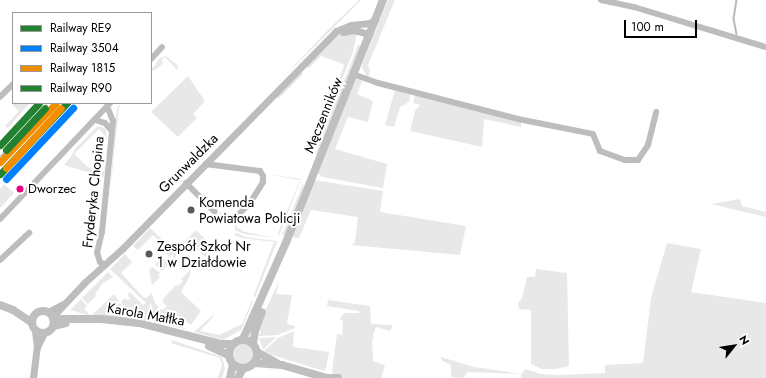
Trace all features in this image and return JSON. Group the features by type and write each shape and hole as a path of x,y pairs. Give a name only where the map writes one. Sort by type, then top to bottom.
{"main road":[{"name":"Męczenników","path":"243,339 287,240 383,0"},
{"name":"Męczenników","path":"253,344 255,331 276,276 287,240"},
{"path":"0,305 13,310 35,314"},
{"path":"13,310 31,322 35,330 44,333 49,331 52,319 40,311 35,314 31,322"},
{"name":"Karola Małłka","path":"52,319 101,320 139,323 221,344 232,344"},
{"name":"Karola Małłka","path":"52,319 61,324 83,323 146,329 187,338 220,350 228,355"},
{"path":"243,368 233,364 228,355 232,344 243,339 253,344 257,352 282,365 327,378 338,378"},
{"path":"254,363 257,352"},
{"path":"238,378 243,368 254,363 282,365"},
{"path":"230,378 233,364"}],"street":[{"path":"601,0 634,7 766,48"},
{"name":"Grunwaldzka","path":"52,319 84,283 104,265 328,41 336,31 357,24 369,24 375,20"},
{"name":"Grunwaldzka","path":"328,41 345,31 361,31 369,34"},
{"path":"152,58 162,47"},
{"path":"353,74 378,83 510,117 593,134 600,151 625,160 638,160 648,145 656,112"},
{"path":"0,97 12,85"},
{"path":"0,219 108,105"},
{"name":"Fryderyka Chopina","path":"104,265 99,257 98,250 102,232 113,121 110,116 108,105"},
{"path":"101,113 110,116"},
{"name":"Fryderyka Chopina","path":"101,113 105,123 111,130"},
{"name":"Fryderyka Chopina","path":"94,120 105,123"},
{"path":"186,183 222,219 229,222 235,218 254,198 264,178 260,171 205,164"},
{"path":"0,260 29,233"},
{"path":"64,305 67,319"},
{"path":"33,378 37,347 35,330"},
{"path":"37,347 44,333"}],"shaded area":[{"path":"359,0 361,0 279,82 328,30"},
{"path":"388,0 395,0 368,65 370,71 368,78 362,68 362,65"},
{"path":"357,32 353,52 316,146 314,144 344,66 343,64 321,56 310,67 308,68 305,66 338,35"},
{"path":"358,45 361,46 318,154 315,155"},
{"path":"166,56 178,66 177,70 165,57 161,60 163,63 157,69 152,71 152,68 160,58"},
{"path":"301,72 303,74 278,99 276,97"},
{"path":"188,76 205,101 193,114 197,118 178,137 151,112"},
{"path":"356,78 362,81 357,94 373,101 368,122 348,117 335,149 387,164 383,188 322,177 317,172"},
{"path":"395,90 409,94 410,96 409,102 400,107 394,127 385,125"},
{"path":"415,95 521,122 521,127 484,119 482,147 410,131 415,111 420,105 413,103"},
{"path":"29,104 8,128 5,126 19,111 12,105"},
{"path":"121,104 119,108 109,202 117,108"},
{"path":"101,126 106,130 107,138 99,129 74,154 88,167 98,172 103,172 104,170 106,156 104,177 64,165 71,157 75,149 97,127"},
{"path":"271,175 301,179 279,236 278,233 300,180"},
{"path":"314,180 383,191 380,212 466,226 460,255 351,245 355,242 358,217 311,210 299,238 295,238 292,235"},
{"path":"4,184 14,193 0,208 0,189"},
{"path":"303,184 304,185 285,236 282,235"},
{"path":"740,199 742,206 766,212 766,217 711,204"},
{"path":"242,215 244,216 236,227 245,232 278,238 244,234 235,230 235,223"},
{"path":"150,228 167,244 165,246 153,235 138,250 133,246"},
{"path":"196,230 214,247 205,257 190,242 162,271 155,264 158,261 170,258 166,253 169,247 175,251"},
{"path":"237,233 245,237 277,242 255,297 253,297 274,242 242,238 234,235"},
{"path":"667,243 701,249 691,292 766,303 766,378 521,378 521,374 525,369 541,374 558,375 605,373 605,365 643,363 651,298"},
{"path":"125,254 132,262 121,273 144,298 151,294 151,291 155,303 162,310 167,306 162,302 164,298 176,285 178,286 183,281 181,279 191,269 190,276 181,292 201,311 191,325 178,316 183,321 185,329 149,321 91,316 114,294 129,317 121,302 125,298 128,300 130,298 127,295 130,292 143,305 146,303 110,269"},
{"path":"152,267 160,273 158,275 160,277 152,285 149,270"},
{"path":"536,269 567,273 569,366 556,369 542,369 531,364 531,310 519,309 518,303 522,298 527,277 535,277"},
{"path":"108,272 113,277 102,284 95,297 88,304 82,298"},
{"path":"279,281 276,294 292,295 287,324 295,326 295,328 278,335 259,336 261,331 257,329"},
{"path":"81,299 87,306 84,309 91,316 70,310"},
{"path":"252,300 253,301 241,330 223,340 194,332 213,315 214,316 200,331 219,335 242,324"},
{"path":"328,300 370,306 371,324 393,325 390,331 376,327 373,335 374,339 372,339 373,361 385,365 381,378 344,378 334,375 332,372 337,334 342,335 343,321 340,320 341,317 344,313 359,313 359,311 327,306"},
{"path":"294,331 293,347 329,352 324,371 272,355 264,351 278,338"},
{"path":"276,337 263,350 259,338"},
{"path":"172,340 222,357 225,368 222,378 218,378 222,365 220,358 171,343"},
{"path":"243,344 250,347 253,354 250,361 243,364 236,361 233,354 236,347"},
{"path":"441,357 474,367 521,374 467,372 464,378 451,377 451,365 441,360"}],"waterway":[{"path":"737,0 734,19 737,34"}],"railway":[{"path":"0,157 48,104"}],"rail line":[{"name":"R90","path":"0,145 38,104"},
{"name":"1815","path":"0,162 55,104"},
{"name":"RE9","path":"0,174 66,104"},
{"name":"3504","path":"6,179 73,108"}],"transit line":[{"path":"6,150 45,108"},
{"path":"6,168 61,108"}],"place":[{"name":"Dworzec","path":"20,189"},
{"name":"Komenda Powiatowa Policji","path":"191,210"},
{"name":"Zespół Szkoł Nr 1 w Działdowie","path":"149,254"}]}
